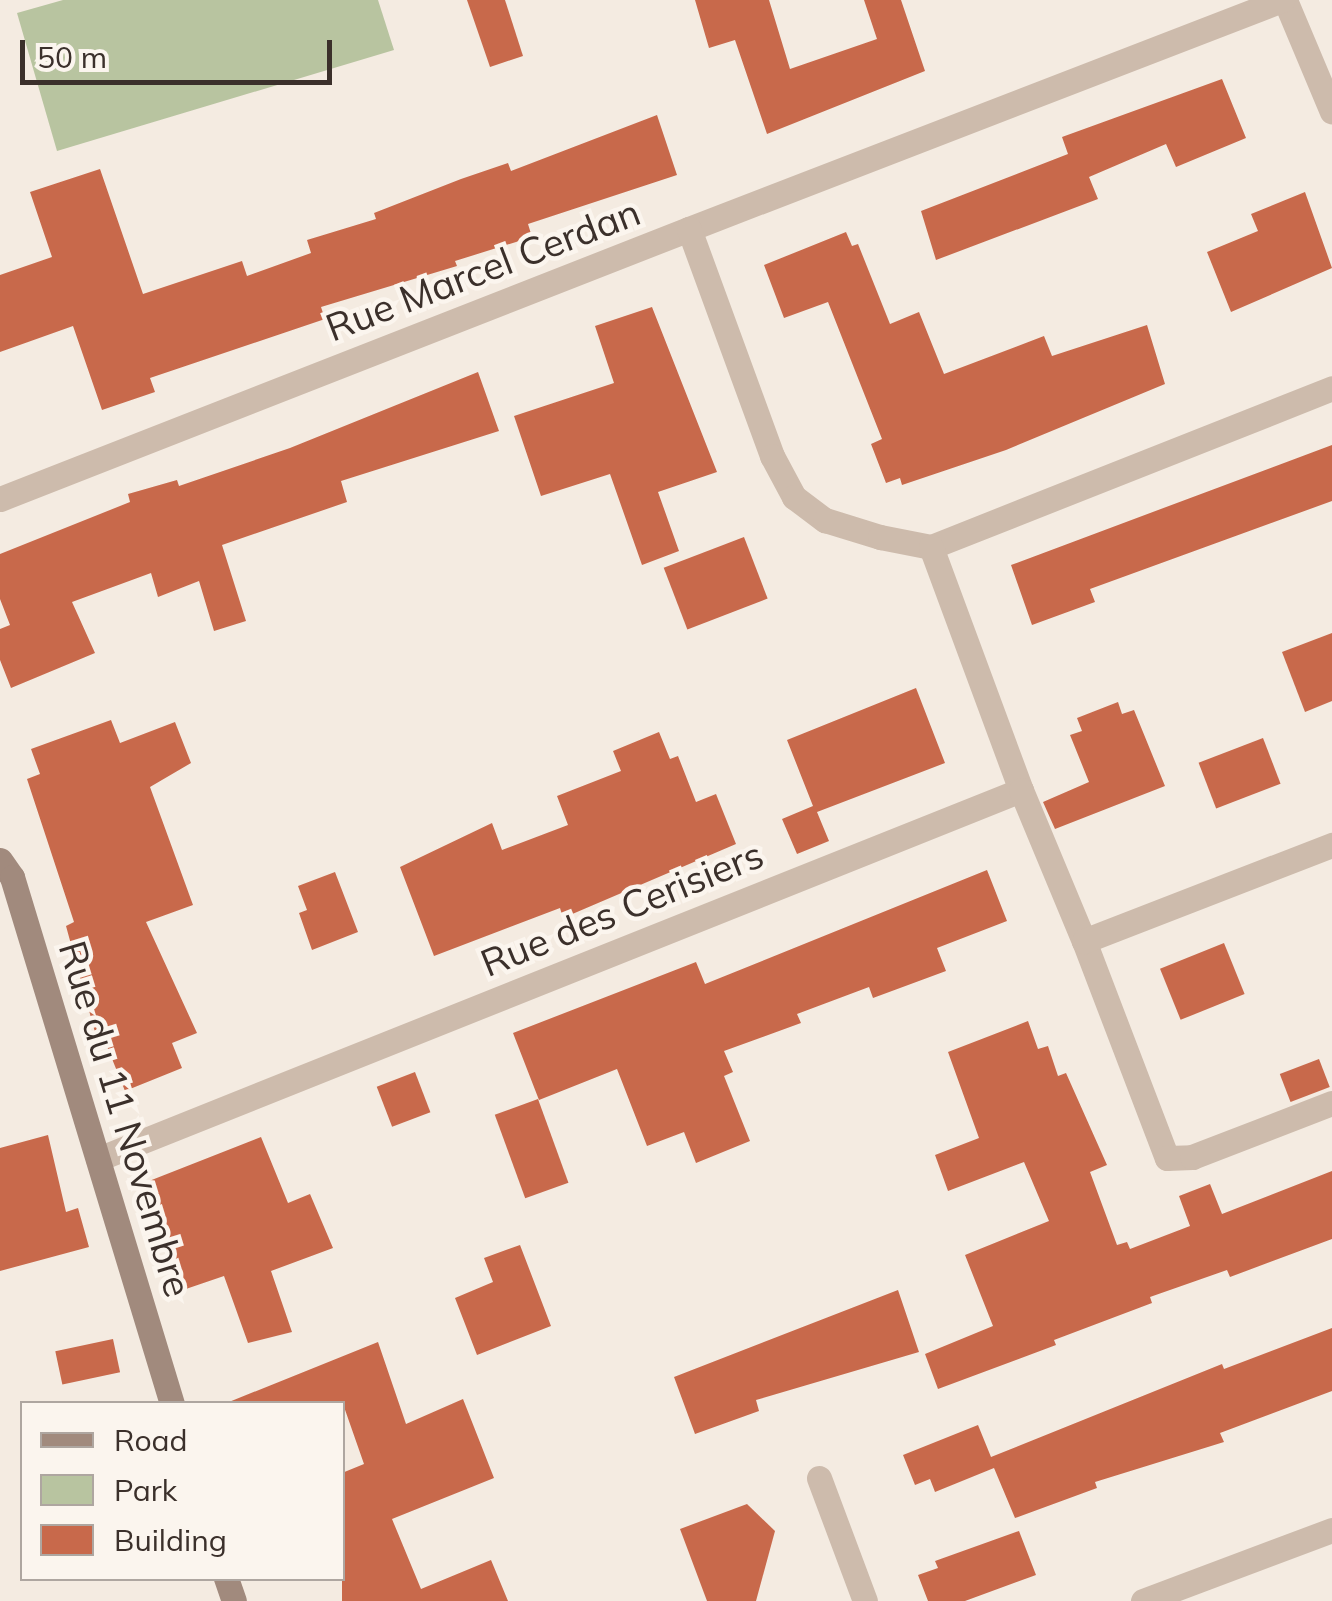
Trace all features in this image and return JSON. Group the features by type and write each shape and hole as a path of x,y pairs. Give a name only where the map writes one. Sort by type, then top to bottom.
{"street":[{"path":"689,229 1284,0 1332,112"},
{"name":"Rue Marcel Cerdan","path":"0,499 689,229 772,456 794,497 825,520 931,546"},
{"path":"1332,388 931,546 1021,790 1166,1158 1192,1157 1332,1103"},
{"name":"Rue des Cerisiers","path":"98,1159 1021,790"},
{"path":"1084,942 1332,845"},
{"name":"Rue du 11 Novembre","path":"0,860 12,876 171,1401"},
{"path":"819,1478 865,1601"},
{"path":"1143,1601 1332,1530"}],"green space":[{"path":"63,0 378,0 394,50 57,151 17,13"}],"building":[{"path":"467,0 505,0 523,56 490,67"},
{"path":"695,0 769,0 790,69 877,39 864,0 901,0 925,71 767,134 735,40 709,48"},
{"path":"1222,79 1246,138 1176,167 1166,144 1089,177 1098,199 936,260 921,211 1068,154 1062,137"},
{"path":"657,115 677,175 528,224 532,237 455,261 457,266 321,307 325,319 150,378 155,392 102,410 73,326 0,352 0,275 52,257 30,192 100,169 143,294 242,261 247,276 311,253 307,240 376,219 374,213 508,163 511,171"},
{"path":"1305,192 1332,268 1231,312 1207,252 1258,231 1251,214"},
{"path":"846,232 852,246 858,244 890,324 919,312 944,374 1044,336 1052,356 1147,325 1165,384 1006,450 902,485 900,478 886,483 871,444 882,439 828,302 784,318 764,265"},
{"path":"652,307 717,472 658,492 679,551 642,565 610,474 541,496 514,416 614,383 595,326"},
{"path":"478,372 499,431 341,481 347,502 222,545 246,621 214,631 199,581 158,597 151,573 72,602 95,653 11,688 0,660 0,629 10,625 0,599 0,554 130,502 128,494 177,480 179,486 290,448"},
{"path":"1332,445 1332,501 1090,589 1095,602 1032,625 1011,565"},
{"path":"744,537 768,599 687,629 664,568"},
{"path":"1332,633 1332,701 1305,712 1282,652"},
{"path":"916,688 945,763 817,812 829,841 797,854 782,819 813,806 787,740"},
{"path":"1118,702 1122,714 1134,710 1165,786 1055,829 1043,802 1089,782 1070,735 1082,731 1077,718"},
{"path":"111,720 120,743 175,722 191,763 150,787 193,905 146,922 197,1033 172,1043 182,1068 125,1091 102,1034 96,1036 66,926 74,922 27,779 40,774 31,749"},
{"path":"659,732 670,759 678,756 696,802 716,794 736,844 563,918 560,908 434,956 400,867 492,823 502,850 568,825 557,796 621,771 613,751"},
{"path":"1263,738 1281,784 1216,808 1199,763"},
{"path":"987,870 1007,921 937,948 946,971 873,998 869,987 797,1014 801,1023 724,1051 733,1072 724,1076 750,1141 696,1163 684,1132 647,1146 617,1069 539,1100 513,1033 696,962 705,984"},
{"path":"335,872 358,932 312,950 299,913 307,910 298,886"},
{"path":"1224,943 1245,994 1181,1020 1160,969"},
{"path":"1028,1021 1038,1049 1048,1046 1058,1076 1066,1073 1107,1165 1090,1172 1117,1245 1127,1242 1130,1249 1190,1226 1179,1196 1210,1184 1222,1214 1332,1171 1332,1239 1230,1277 1227,1270 1150,1297 1152,1303 1054,1340 1056,1345 938,1389 925,1354 993,1326 965,1255 1049,1221 1024,1162 948,1191 935,1155 979,1138 948,1052"},
{"path":"1319,1059 1330,1087 1291,1102 1280,1074"},
{"path":"415,1072 430,1112 392,1127 377,1087"},
{"path":"538,1099 568,1183 525,1198 495,1115"},
{"path":"48,1135 66,1212 78,1208 89,1247 0,1271 0,1148"},
{"path":"261,1137 288,1203 310,1194 333,1248 271,1271 292,1332 248,1343 224,1276 180,1291 144,1183"},
{"path":"520,1245 551,1326 477,1355 455,1298 493,1282 484,1258"},
{"path":"898,1290 919,1352 756,1400 759,1411 695,1434 674,1377"},
{"path":"1332,1328 1332,1391 1220,1433 1224,1442 1095,1482 1097,1488 1015,1518 994,1468 935,1492 930,1479 915,1485 903,1455 978,1425 991,1457 1222,1364 1224,1369"},
{"path":"113,1339 120,1372 62,1385 55,1351"},
{"path":"378,1342 406,1424 463,1399 494,1478 392,1519 421,1589 491,1560 508,1601 342,1601 345,1472 364,1464 345,1401 231,1401"},
{"path":"747,1504 775,1531 756,1601 707,1601 680,1529"},
{"path":"1019,1531 1036,1575 965,1601 928,1601 918,1575 938,1568 935,1561"}]}
